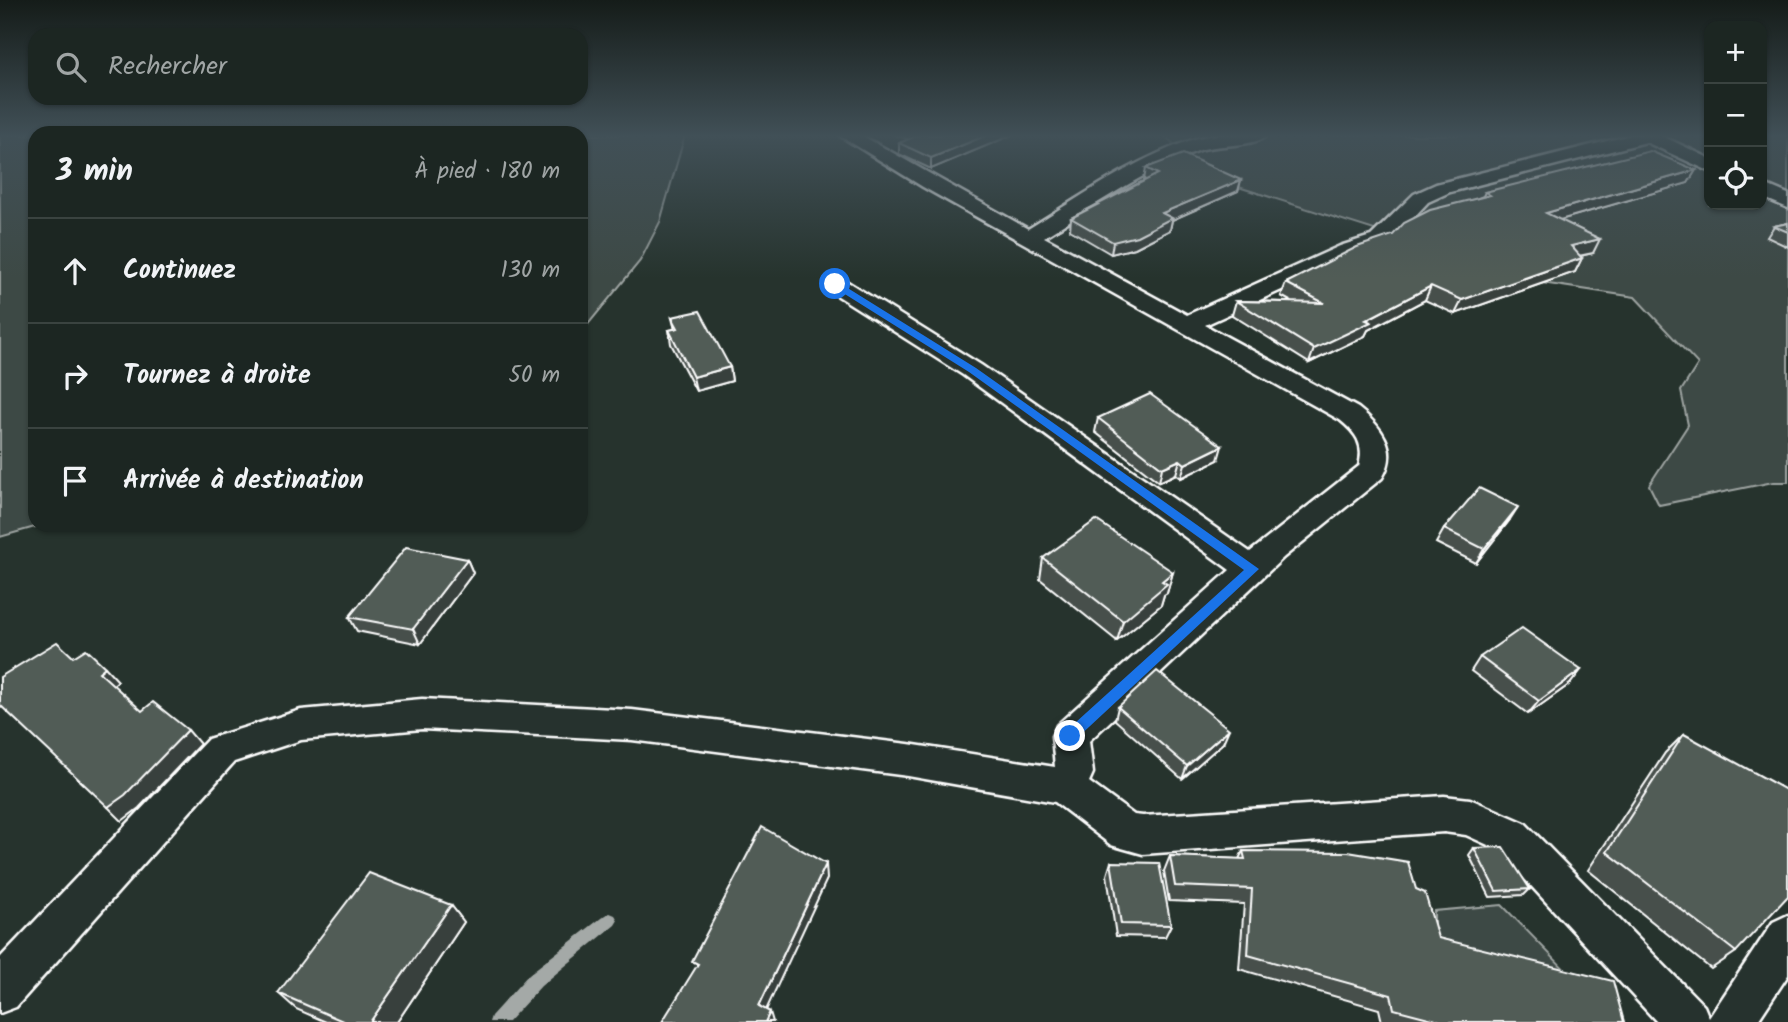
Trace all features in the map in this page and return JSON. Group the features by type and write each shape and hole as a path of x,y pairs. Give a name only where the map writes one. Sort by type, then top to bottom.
{"street":[{"path":"933,183 1349,414 1364,426 1374,440 1377,456 1372,471 1273,549 1070,736 1074,773 1065,786"},
{"path":"1029,237 1119,183"},
{"path":"1188,324 1348,251 1379,241 1421,198 1463,183"},
{"path":"1767,192 1788,202"},
{"path":"835,284 972,370 1252,569"},
{"path":"0,991 221,750 301,725 422,714 632,725 908,760 1065,786 1125,832 1143,835 1444,814 1470,817 1511,835 1688,1022"},
{"path":"1730,1022 1788,937"}],"shaded area":[{"path":"0,183 28,183 28,529 0,537"},
{"path":"588,183 671,183 660,222 640,261 588,324"},
{"path":"1225,183 1704,183 1704,210 1767,210 1767,183 1788,183 1788,482 1773,482 1659,505 1649,485 1688,425 1681,391 1698,364 1635,297 1542,283"},
{"path":"1502,905 1616,1022 1434,1022 1434,911"}],"building":[{"path":"1141,183 1235,183 1162,213 1172,218 1137,236 1113,242 1071,218"},
{"path":"1522,183 1652,183 1546,213 1600,239 1571,246 1582,258 1462,300 1431,286 1366,320 1371,322 1314,349 1236,301 1324,303 1286,283 1357,247 1393,235 1404,223 1430,210 1490,195 1485,192"},
{"path":"1788,223 1788,232 1774,226"},
{"path":"700,311 730,367 693,377 669,330 678,328 672,317"},
{"path":"1150,394 1222,446 1185,464 1180,460 1162,468 1098,418"},
{"path":"1479,488 1518,507 1484,549 1444,529"},
{"path":"1096,520 1173,572 1162,581 1167,584 1123,621 1043,558"},
{"path":"406,547 467,559 413,629 349,617"},
{"path":"1522,628 1581,670 1539,701 1480,657"},
{"path":"57,642 73,657 86,649 105,667 99,672 142,711 153,702 188,730 125,795 108,807 0,705 0,677"},
{"path":"1157,671 1229,729 1187,766 1118,707"},
{"path":"1684,734 1788,791 1788,896 1736,952 1607,852"},
{"path":"762,827 826,864 759,1006 770,1012 765,1022 662,1022 698,964 692,961"},
{"path":"1503,847 1530,889 1496,891 1474,848"},
{"path":"1243,851 1348,852 1408,862 1416,889 1425,893 1438,938 1613,981 1624,1022 1444,1022 1394,1009 1391,995 1248,955 1252,889 1175,886 1170,856 1245,859"},
{"path":"1111,862 1159,863 1171,925 1121,924"},
{"path":"369,873 451,905 370,1022 345,1022 278,993"}],"waterway":[{"path":"497,1022 535,980 610,920"}],"route":[{"path":"835,284 972,370 1252,569 1070,736"}]}
